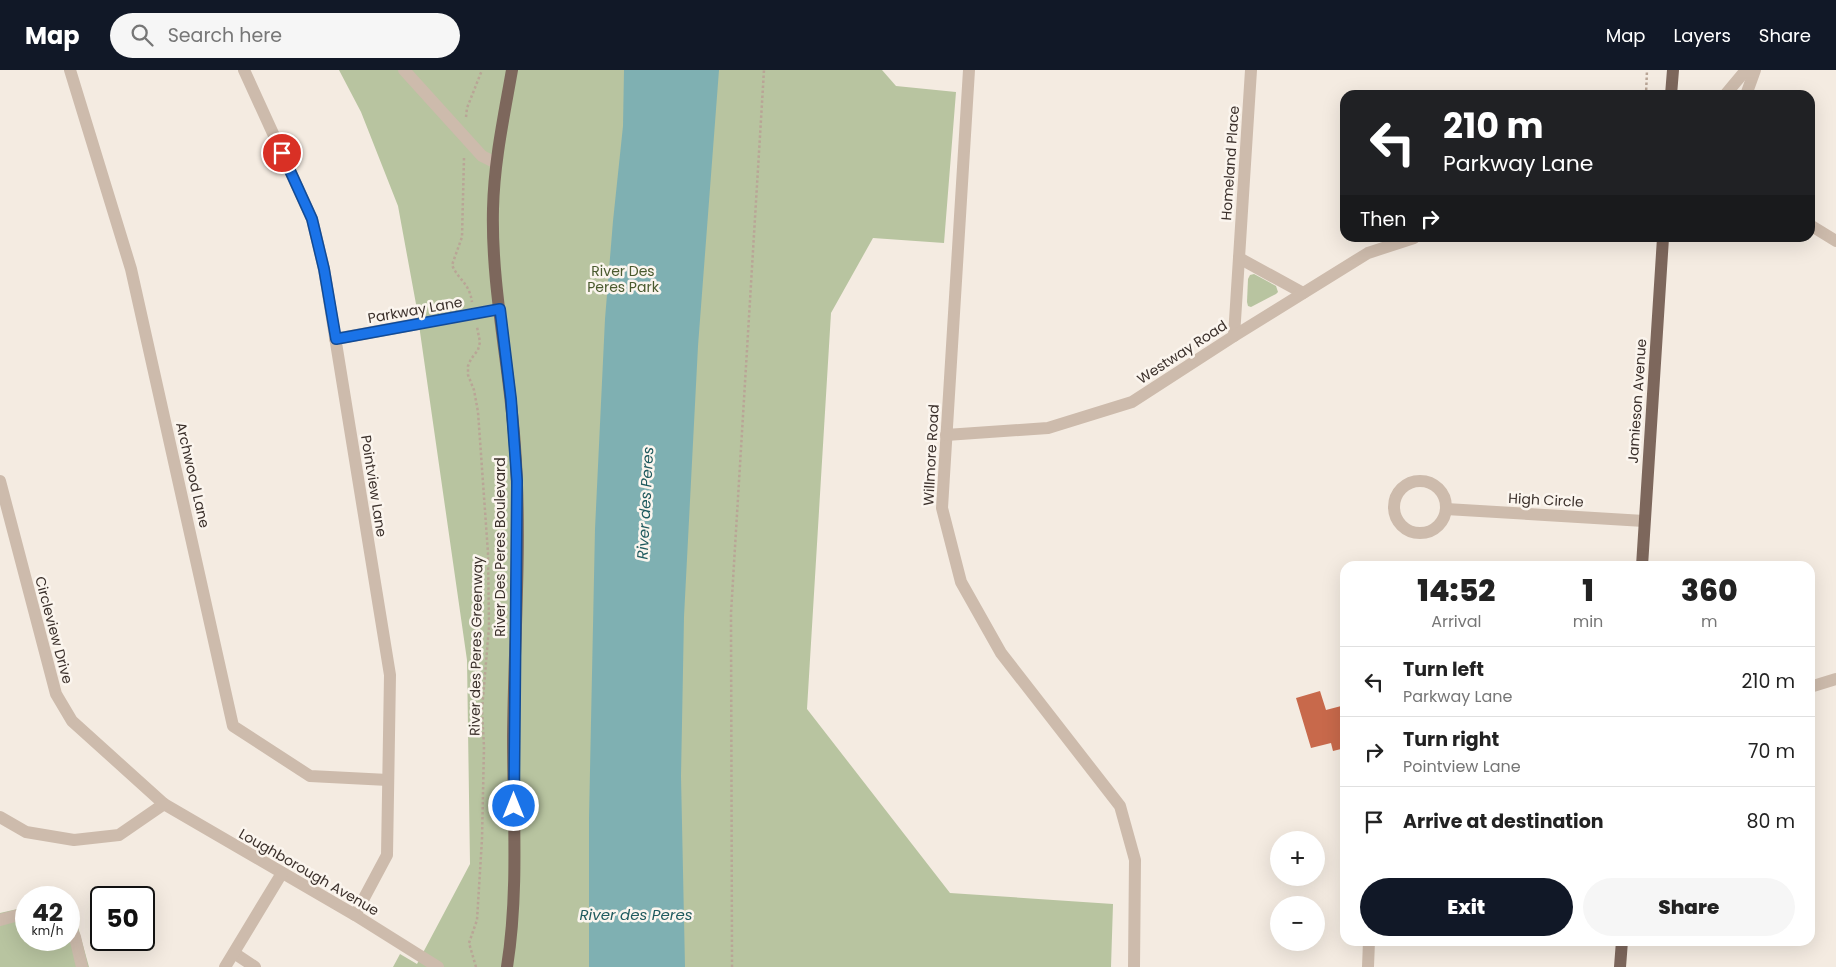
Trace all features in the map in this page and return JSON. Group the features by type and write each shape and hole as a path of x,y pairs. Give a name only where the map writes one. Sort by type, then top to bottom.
{"main road":[{"name":"River Des Peres Boulevard","path":"507,967 513,902 518,510 514,424 500,309 493,210 496,163 512,70"},
{"path":"1671,90 1673,70"},
{"name":"Jamieson Avenue","path":"1642,561 1663,242"},
{"path":"1620,967 1622,946"}],"street":[{"name":"Archwood Lane","path":"70,70 131,269 233,726 310,776 388,780"},
{"name":"Pointview Lane","path":"244,70 312,219 324,269 336,339 390,675 387,855 355,915"},
{"path":"404,70 482,156 496,163"},
{"name":"Willmore Road","path":"969,70 942,508 961,582 1001,653 1120,806 1135,860 1134,967"},
{"name":"Homeland Place","path":"1234,336 1251,70"},
{"path":"1729,90 1746,70"},
{"path":"1748,90 1755,70"},
{"path":"1815,228 1836,242"},
{"path":"1815,233 1824,234"},
{"name":"Westway Road","path":"946,435 1048,428 1132,402 1368,253 1402,242"},
{"path":"1239,258 1303,293"},
{"name":"Parkway Lane","path":"336,339 500,309"},
{"path":"1421,481 1437,487 1443,494 1446,509 1445,516 1437,528 1421,534 1405,529 1398,522 1394,505 1395,499 1403,488 1411,483 1421,481"},
{"name":"Circleview Drive","path":"0,482 5,524 56,694 72,720 164,804"},
{"name":"High Circle","path":"1446,509 1644,521"},
{"path":"1815,685 1836,679"},
{"path":"0,818 26,832 74,840 119,835 164,804"},
{"name":"Loughborough Avenue","path":"164,804 355,915 438,967"},
{"path":"225,967 282,873"},
{"path":"0,920 15,916"},
{"path":"1368,967 1369,946"},
{"path":"78,951 82,967"},
{"path":"234,953 254,967"}],"path":[{"path":"472,303 466,283 452,265 462,236 467,108 482,70"},
{"path":"732,967 731,613 764,70"},
{"path":"1646,90 1647,70"},
{"name":"River des Peres Greenway","path":"476,967 469,943 477,920 482,839 484,748 482,710 489,627 488,553 478,412 474,390 468,375 471,359 478,350 480,342 477,328"}],"green space":[{"name":"River Des Peres Park","path":"339,70 882,70 896,86 956,92 944,243 873,238 831,313 807,709 950,893 1113,904 1111,967 393,967 400,954 417,964 470,864 467,660 416,304 398,206 361,112"},
{"path":"1254,274 1276,286 1278,292 1251,307 1248,306 1247,302 1248,279 1250,275"},
{"path":"15,910 15,951 80,951 80,934 89,967 0,967 0,913"}],"water":[{"name":"River des Peres","path":"624,70 719,70 698,346 684,617 681,776 685,967 589,967 589,819 595,529 605,319 623,126"}],"building":[{"path":"1320,691 1326,710 1340,706 1340,749 1333,751 1331,743 1311,748 1296,698"}],"route":[{"path":"282,153 312,219 324,269 336,339 500,309 516,448 518,510 514,806"}]}
